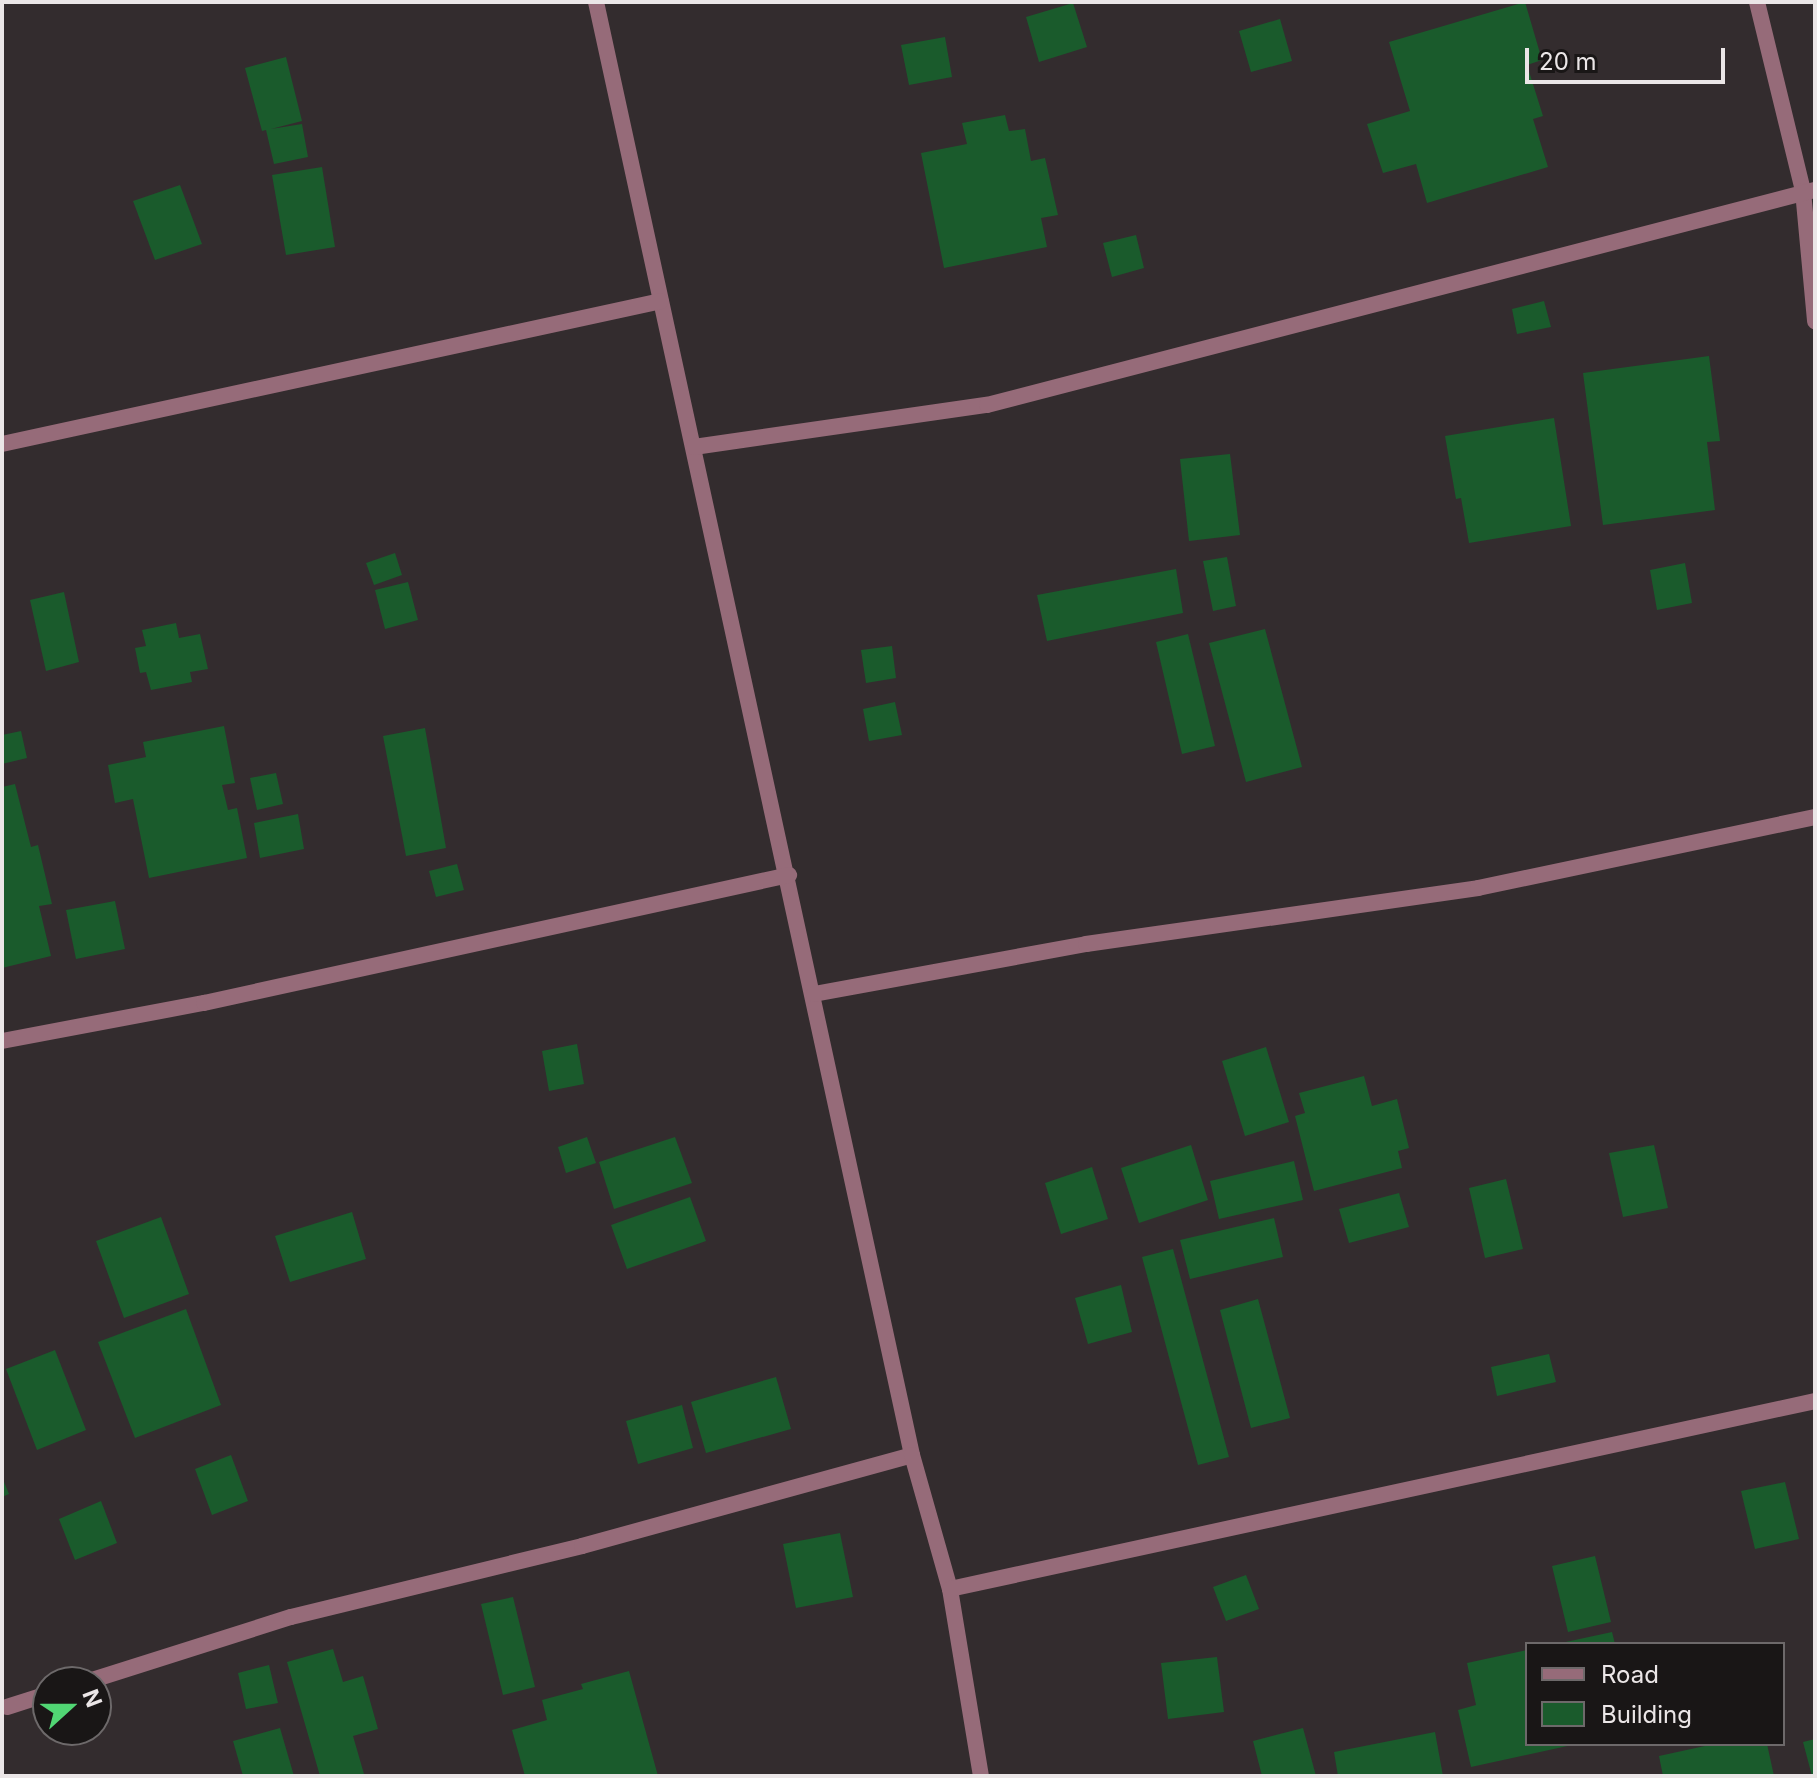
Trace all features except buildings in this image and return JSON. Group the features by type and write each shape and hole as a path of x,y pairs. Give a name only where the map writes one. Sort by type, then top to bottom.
{"street":[{"path":"596,2 789,875 912,1455 950,1589 981,1776"},
{"path":"1757,2 1809,191 1815,321"},
{"path":"694,447 987,405 1809,191"},
{"path":"2,444 661,301"},
{"path":"814,994 1086,944 1478,888 1815,817"},
{"path":"2,1041 204,1003 789,875"},
{"path":"950,1589 1815,1401"},
{"path":"112,1674 291,1617 582,1546 912,1455"},
{"path":"7,1707 32,1699"}]}
